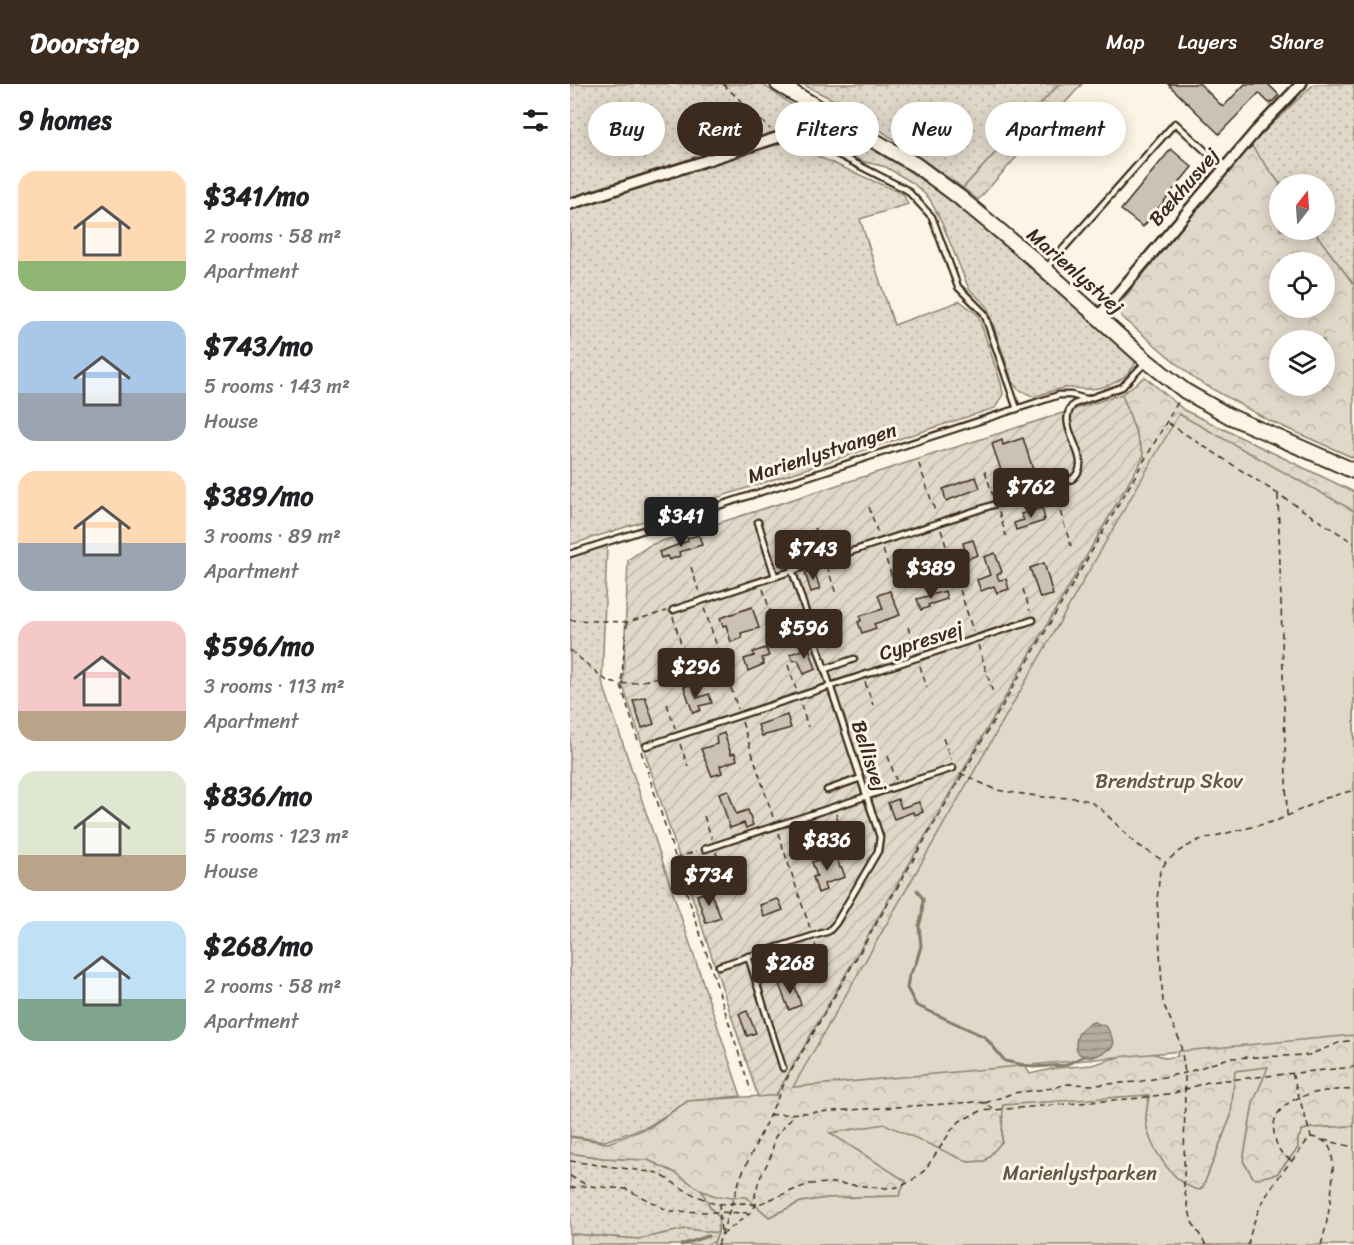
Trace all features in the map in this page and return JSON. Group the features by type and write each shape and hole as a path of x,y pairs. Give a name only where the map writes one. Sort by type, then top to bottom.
{"street":[{"name":"Marienlystvej","path":"778,84 807,102"},
{"name":"Bækhusvej","path":"1098,317 1256,131 1301,84"},
{"path":"570,204 775,140"},
{"name":"Marienlystvej","path":"879,144 916,165 959,197 1045,269 1147,361 1185,391 1229,416 1354,471"}],"lane":[{"path":"1045,269 1175,123 1224,168"},
{"path":"841,156 907,190 932,217 958,287 984,313 1017,409"},
{"path":"673,610 1072,479 1079,471 1079,458 1066,415 1074,404 1122,387 1147,361"},
{"name":"Marienlystvangen","path":"570,554 1059,395 1071,394 1086,399"},
{"path":"758,522 775,576"},
{"name":"Bellisvej","path":"719,966 833,927 878,851 880,837 792,570"},
{"name":"Cypresvej","path":"646,746 1033,620"},
{"path":"825,669 854,659"},
{"path":"705,849 953,768"},
{"path":"827,790 861,778"},
{"path":"748,956 783,1068"}],"path":[{"path":"723,84 775,133"},
{"path":"718,1245 741,1176 786,1080 1185,391"},
{"path":"1167,422 1354,543"},
{"path":"919,464 993,693"},
{"path":"1052,486 1071,546"},
{"path":"1278,495 1287,816"},
{"path":"691,567 825,976"},
{"path":"760,581 771,614"},
{"path":"1023,589 1033,620"},
{"path":"570,620 627,622 671,610 688,667 621,685 607,681 570,650"},
{"path":"627,622 621,685 751,1091"},
{"path":"863,676 873,705"},
{"path":"944,738 953,768"},
{"path":"888,756 898,787"},
{"path":"963,774 996,790 1089,801 1100,808 1135,843 1166,862"},
{"path":"1206,1245 1192,1222 1184,1189 1185,1073 1180,1041 1163,1003 1157,900 1160,871 1166,862 1179,851 1199,840 1276,821 1326,798 1354,790"},
{"path":"834,807 843,837"},
{"path":"675,858 705,849"},
{"path":"770,1115 985,1103 1013,1093 1067,1084 1137,1082 1185,1073 1229,1058 1309,1055 1341,1042 1354,1040"},
{"path":"570,1161 658,1173 703,1200 719,1204 732,1202 756,1205 808,1184 900,1187 925,1170 960,1121 981,1111 1163,1095 1208,1082 1354,1067"},
{"path":"1292,1072 1311,1137"},
{"path":"1292,1160 1280,1152 1275,1142 1274,1126 1280,1111 1299,1097 1330,1090 1354,1090"},
{"path":"985,1103 994,1110"},
{"path":"720,1236 750,1213 756,1205 755,1196 759,1180 771,1156 775,1137 794,1115"},
{"path":"1311,1137 1354,1147"},
{"path":"1248,1245 1262,1200 1311,1137"},
{"path":"1320,1139 1329,1146 1333,1158 1329,1217 1321,1245"},
{"path":"570,1176 587,1186"},
{"path":"570,1188 587,1186 626,1189 669,1211 750,1213"},
{"path":"719,1204 720,1236"}],"green space":[{"path":"570,84 762,84 787,102 775,102 775,132 763,136 763,102 677,102 677,156 700,156 570,198"},
{"path":"802,84 1059,84 1042,102 985,102 985,156 993,156 963,188 917,156 973,156 973,102 891,102 891,138 879,129 879,102 838,102"},
{"path":"1059,84 1082,84 1066,102 1042,102"},
{"path":"1314,84 1354,84 1354,285 1335,260 1335,252 1329,252 1320,240 1335,240 1335,174 1272,174 1250,145"},
{"path":"775,144 775,156 817,156 903,194 908,204 860,219 894,325 960,301 978,315 1003,394 995,408 570,545 570,209 736,156 763,156 763,147"},
{"path":"1250,144 1272,174 1269,174 1269,240 1320,240 1329,252 1269,252 1269,318 1335,318 1335,260 1354,285 1354,458 1268,420 1196,380 1121,316 1119,304"},
{"path":"879,154 949,198 1126,350 1136,361 1129,373 1117,381 1097,388 1062,389 1034,397 1018,389 1013,383 987,306 969,289 942,223 929,198 913,183 886,167 861,161 852,156 879,156"},
{"path":"993,156 1017,156 978,200 963,188"},
{"name":"Brendstrup Skov","path":"1145,377 1184,410 1354,492 1354,1126 1303,1130 1298,1139 1298,1148 1277,1174 1254,1179 1243,1161 1253,1103 1267,1068 1235,1071 1231,1116 1203,1187 1199,1190 1181,1181 1164,1164 1157,1153 1146,1123 1149,1095 1003,1106 1002,1142 985,1161 968,1162 831,1133 906,1181 899,1196 827,1198 801,1202 769,1217 746,1197 718,1197 702,1191 676,1173 648,1160 603,1158 570,1153 570,1137 608,1143 650,1127 688,1101 776,1095 1144,456 1122,394","holes":["1172,1031 1178,1056 1167,1058 1142,1050 1092,1065 1056,1068 1030,1074 1019,1057"]},
{"path":"1122,394 1144,456 776,1095 758,1097 623,686 628,560 650,545"},
{"name":"Brendstrup Skov","path":"1179,414 1354,511 1354,1035 793,1087"},
{"path":"607,545 602,681 741,1096 688,1101 649,1126 605,1141 570,1136 570,557"},
{"name":"Marienlystparken","path":"1268,1067 1253,1103 1243,1161 1254,1179 1277,1174 1298,1148 1298,1139 1303,1130 1354,1126 1354,1245 713,1245 718,1233 719,1217 710,1207 702,1191 718,1197 746,1197 769,1217 801,1202 827,1198 899,1196 906,1181 830,1133 885,1124 968,1162 985,1161 1002,1142 1003,1105 1149,1095 1146,1123 1157,1153 1164,1164 1181,1181 1199,1190 1203,1187 1231,1116 1235,1071"},
{"path":"570,1153 603,1158 648,1160 676,1173 702,1191 710,1206 719,1216 718,1233 686,1229 639,1239 570,1234"},
{"path":"686,1229 718,1233 714,1242 705,1245 570,1245 570,1234 639,1239"}],"shaded area":[{"path":"1094,1022 1107,1027 1114,1042 1112,1048 1098,1055 1083,1056 1076,1047 1076,1041 1082,1029"}],"building":[{"path":"1168,84 1200,84 1223,107 1245,84 1268,84 1279,95 1270,104 1259,93 1219,134"},
{"path":"1171,149 1192,167 1143,227 1121,210"},
{"path":"1023,438 1034,473 1003,481 992,444 1002,440 1003,445"},
{"path":"976,477 980,488 946,501 943,489"},
{"path":"1042,508 1044,521 1016,530 1014,523 1024,520 1021,514"},
{"path":"699,535 702,545 679,552 680,556 669,560 667,556 661,558 659,552 688,541 687,538"},
{"path":"813,537 817,551 804,555 801,546 805,545 804,540"},
{"path":"973,540 978,555 967,559 963,543"},
{"path":"995,553 1002,572 997,575 999,580 1006,579 1009,589 997,593 994,586 981,591 977,580 990,575 984,557"},
{"path":"914,557 920,575 910,578 904,560"},
{"path":"1044,563 1053,595 1040,598 1030,568"},
{"path":"814,570 820,589 811,592 805,573"},
{"path":"890,591 900,615 874,624 876,628 862,633 858,622 861,621 860,616 883,609 878,595"},
{"path":"945,591 947,599 928,605 929,607 921,610 917,599"},
{"path":"752,607 759,628 741,633 742,638 731,642 726,625 723,626 720,618"},
{"path":"841,622 845,637 834,641 829,625"},
{"path":"766,648 769,656 762,658 764,664 748,671 744,659 754,656 753,652"},
{"path":"809,648 816,669 804,674 798,660 793,661 790,654"},
{"path":"691,684 697,698 709,694 712,703 699,706 701,710 693,713 684,687"},
{"path":"645,697 654,724 642,728 633,701"},
{"path":"787,715 791,728 762,736 758,725"},
{"path":"724,733 731,754 735,753 737,760 720,766 722,773 712,776 701,749 717,744 716,736"},
{"path":"728,790 736,814 748,810 753,825 746,828 744,823 730,828 719,793"},
{"path":"898,799 901,808 919,802 923,812 914,815 913,812 894,819 888,803"},
{"path":"836,855 845,877 824,884 826,890 818,893 813,877 817,876 812,862"},
{"path":"710,891 721,918 706,923 697,895"},
{"path":"777,899 783,910 764,917 760,905"},
{"path":"793,980 801,1005 789,1010 779,984"},
{"path":"747,1011 756,1033 747,1036 739,1014"}],"waterway":[{"path":"917,890 923,899 919,926 921,946 909,976 907,988 916,1005 985,1037 1005,1061 1033,1067 1066,1065 1084,1056"},
{"path":"681,1245 708,1236"}]}
